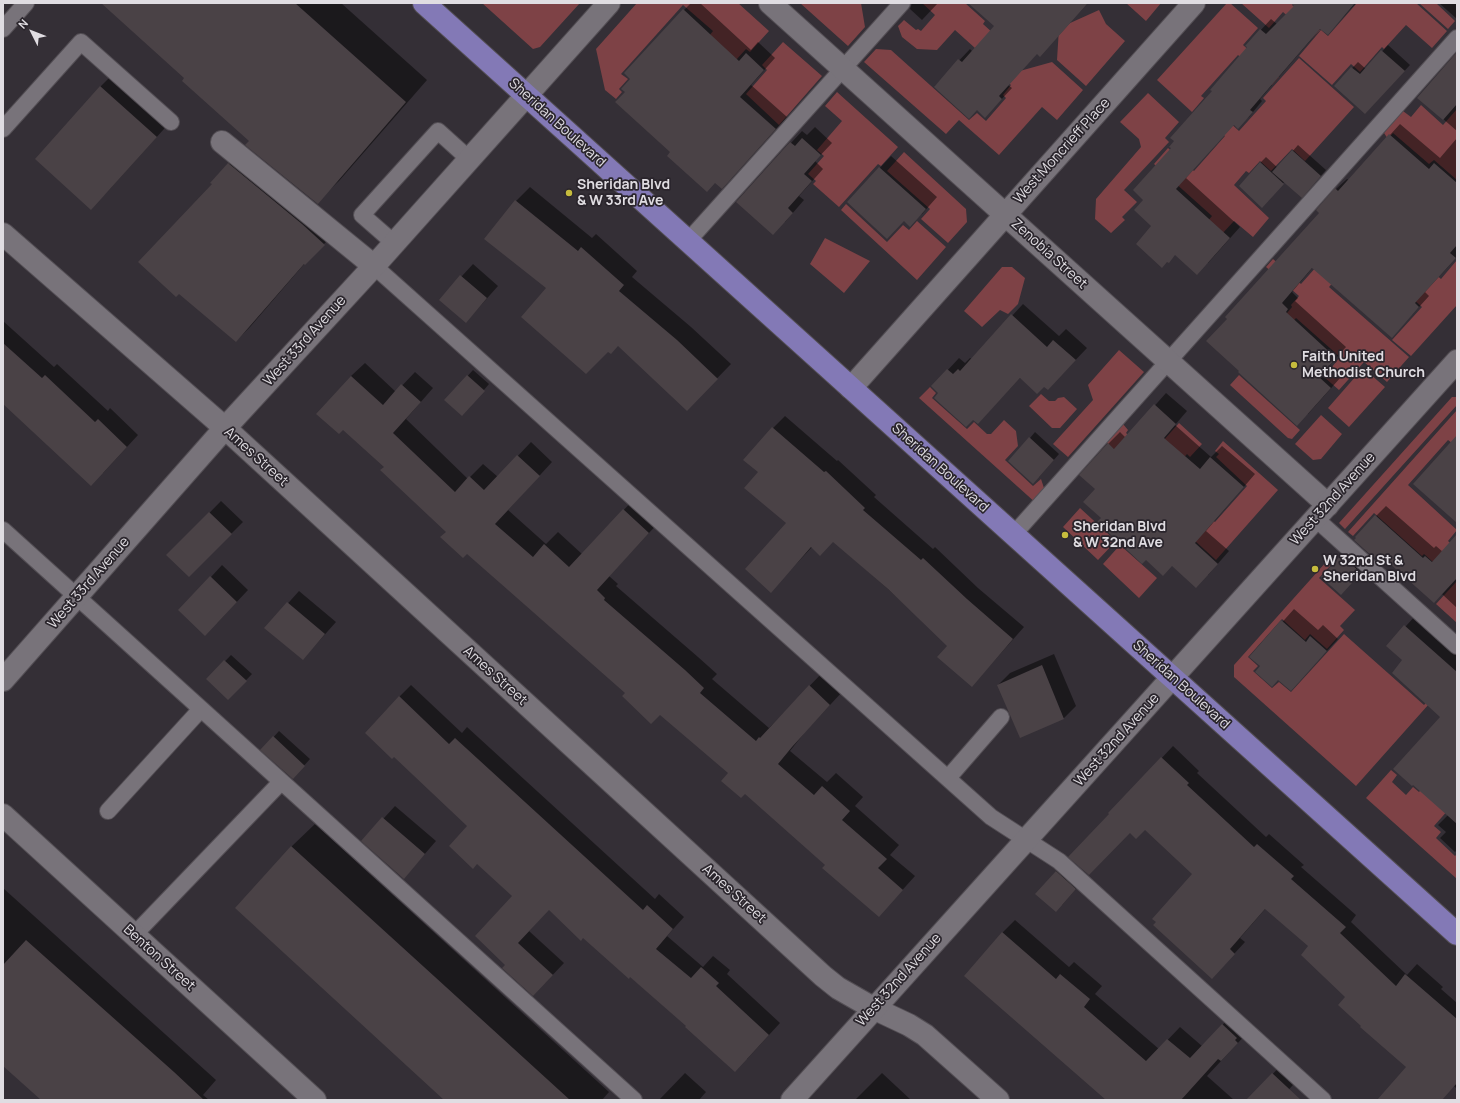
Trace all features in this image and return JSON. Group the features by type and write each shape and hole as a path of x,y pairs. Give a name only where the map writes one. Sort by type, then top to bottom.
{"main road":[{"name":"Sheridan Boulevard","path":"424,3 1457,934"}],"street":[{"name":"West 33rd Avenue","path":"3,680 77,598 224,428 374,266 609,3"},
{"name":"Zenobia Street","path":"770,3 1169,361 1322,512"},
{"name":"West Moncrieff Place","path":"851,388 1194,3"},
{"path":"222,142 374,266"},
{"name":"Ames Street","path":"3,234 224,428 822,976 838,988 925,1035 998,1100"},
{"name":"West 32nd Avenue","path":"792,1100 873,1008 1027,840 1457,361"},
{"name":"Benton Street","path":"3,815 315,1100"}],"lane":[{"path":"3,29 26,3"},
{"path":"688,241 902,3"},
{"path":"1014,534 1457,38"},
{"path":"3,129 82,42 171,122"},
{"path":"394,243 362,215 438,131 469,159"},
{"path":"374,266 991,817 1059,861 1323,1100"},
{"path":"1322,512 1457,646"},
{"path":"3,530 634,1100"},
{"path":"108,811 201,709"},
{"path":"948,778 1001,716"},
{"path":"134,935 281,782"}],"shaded area":[{"path":"482,3 580,3 540,47 533,49"},
{"path":"637,3 738,3 769,31 750,52 746,49 736,60 709,36 713,31 683,5 621,74 628,79 619,89 622,92 616,99 605,90 596,49"},
{"path":"800,3 861,3 865,27 848,46"},
{"path":"922,3 965,3 985,21 983,24 994,34 975,48 955,30 937,50 917,49 902,37 898,26 904,20 916,30 918,29 921,31 935,15"},
{"path":"1126,3 1161,3 1146,21"},
{"path":"1227,3 1230,3 1258,28 1243,45 1279,77 1272,85 1238,55 1201,96 1204,98 1192,112 1157,80"},
{"path":"1241,3 1294,3 1292,5 1320,30 1312,38 1283,12 1269,28"},
{"path":"1357,3 1416,3 1447,31 1432,48 1406,25 1384,49 1382,47 1360,72 1351,64 1332,85 1299,56 1321,30 1328,36"},
{"path":"1419,3 1436,3 1455,21 1448,29"},
{"path":"1099,10 1106,24 1125,41 1086,86 1057,60 1059,28"},
{"path":"783,42 822,76 779,125 746,94 767,70 762,65"},
{"path":"876,49 891,50 969,120 977,113 986,121 1006,98 1003,95 1011,85 1004,79 1009,74 1052,62 1083,90 1057,120 1042,107 999,155 959,120 946,134 864,62"},
{"path":"1299,58 1354,107 1305,161 1292,149 1271,171 1260,161 1249,173 1246,171 1234,185 1269,218 1253,237 1234,221 1221,235 1203,227 1212,216 1154,164 1168,148 1194,171 1225,136 1197,111 1206,101 1239,131 1266,101 1263,98"},
{"path":"837,92 898,147 881,166 878,164 839,207 813,184 816,181 808,174 824,156 817,150 842,121 825,106"},
{"path":"1148,93 1179,122 1165,138 1169,142 1124,190 1137,202 1122,217 1125,220 1111,233 1095,219 1096,199 1141,147 1139,139 1120,122"},
{"path":"1421,105 1443,125 1457,109 1457,180 1434,160 1429,164 1393,133 1388,139 1384,133 1403,111 1411,117"},
{"path":"904,152 966,209 967,222 948,243 921,219 930,209 887,171"},
{"path":"846,204 887,242 903,225 909,230 917,221 946,247 917,280 841,210"},
{"path":"825,238 870,261 844,293 810,264"},
{"path":"1361,251 1329,287 1409,357 1387,382 1364,362 1339,390 1324,377 1340,357 1296,318 1279,336 1273,330 1299,296 1266,267 1273,259 1301,284 1317,266"},
{"path":"1366,257 1434,273 1441,279 1457,260 1457,305 1411,356 1392,340 1422,307"},
{"path":"1002,267 1012,267 1025,278 1018,304 1008,314 1000,310 982,327 964,311"},
{"path":"1119,350 1144,372 1068,457 1053,444 1093,400 1088,385"},
{"path":"1363,368 1385,387 1349,427 1328,408"},
{"path":"1239,375 1300,430 1292,439 1288,438 1230,385"},
{"path":"930,387 936,393 932,398 967,429 974,422 987,434 991,434 1004,420 1016,431 1018,446 1005,460 1033,486 1041,479 1046,494 1037,504 919,398"},
{"path":"1041,394 1049,401 1055,401 1058,398 1064,397 1077,409 1060,428 1052,428 1029,406"},
{"path":"1452,397 1457,397 1457,405 1345,529 1339,523"},
{"path":"1457,410 1457,447 1448,440 1408,485 1457,530 1448,541 1457,549 1452,579 1424,554 1422,556 1374,513 1353,536 1348,532"},
{"path":"1321,415 1342,434 1321,459 1313,460 1295,444"},
{"path":"1179,423 1202,444 1190,457 1187,454 1166,478 1215,522 1247,486 1216,457 1219,454 1215,451 1223,441 1278,490 1216,560 1194,540 1125,459 1106,442 1123,424 1128,430 1126,433 1137,443 1146,460"},
{"path":"1080,508 1116,541 1098,560 1063,527"},
{"path":"1120,545 1157,578 1139,598 1103,564"},
{"path":"1327,561 1331,565 1319,578 1355,610 1340,626 1344,630 1327,649 1310,634 1305,640 1282,619 1248,657 1258,666 1253,671 1272,688 1279,682 1291,692 1344,634 1424,705 1435,693 1437,695 1356,786 1234,677 1234,665"},
{"path":"1457,581 1457,623 1436,604"},
{"path":"1448,760 1457,800 1434,826 1441,832 1436,838 1455,856 1457,854 1457,879 1366,798 1391,770 1397,775 1392,782 1406,795 1413,787 1419,792"}],"building":[{"path":"101,3 295,3 406,102 318,204 245,145 249,141 182,81 184,78"},
{"path":"968,3 1088,3 1040,57 1037,54 999,96 1002,99 985,118 977,110 969,119 934,87 958,59 962,62 994,26"},
{"path":"1291,3 1355,3 1328,35 1320,29 1250,110 1253,112 1238,129 1234,125 1176,189 1230,238 1197,275 1175,255 1169,263 1167,262 1162,268 1136,244 1151,226 1134,210 1143,200 1133,190 1171,148 1169,147 1174,141 1170,138 1212,91 1210,90 1247,47 1245,46 1260,29 1266,34 1294,6"},
{"path":"683,9 739,61 746,53 764,70 740,97 776,129 722,189 715,183 707,192 667,156 670,152 615,102 625,92 621,89 630,79 624,73"},
{"path":"1381,50 1405,71 1365,114 1334,86 1351,67 1360,74"},
{"path":"1457,52 1457,104 1443,120 1417,98"},
{"path":"100,86 157,137 91,210 35,159"},
{"path":"1389,134 1429,169 1434,163 1457,183 1457,245 1450,253 1456,258 1415,303 1419,307 1392,338 1312,268 1282,303 1288,309 1286,312 1336,358 1319,377 1331,388 1297,426 1206,341 1227,319 1225,317 1319,213 1316,210 1335,188 1338,191"},
{"path":"802,138 821,155 804,174 812,181 788,208 793,213 773,235 736,202 790,142 795,146"},
{"path":"1292,150 1321,176 1302,198 1272,172"},
{"path":"1260,162 1284,184 1262,208 1239,186"},
{"path":"228,163 325,245 305,265 304,264 236,342 179,294 176,297 138,262 212,184 210,183"},
{"path":"879,167 926,209 910,227 904,221 887,239 847,202"},
{"path":"515,200 578,251 581,247 624,285 619,291 677,340 718,379 687,411 618,346 611,354 608,352 586,374 521,317 546,288 484,239"},
{"path":"460,275 487,298 466,323 439,300"},
{"path":"1011,314 1047,347 1053,340 1076,360 1048,390 1044,387 1037,394 1020,378 978,424 973,420 966,427 934,398 938,393 931,386 947,369 953,374 958,369 960,371"},
{"path":"3,343 42,378 45,375 95,422 98,419 127,447 91,486 3,404"},
{"path":"467,375 485,391 462,416 444,400"},
{"path":"351,376 383,405 401,384 421,402 393,433 455,492 469,476 484,490 517,455 540,476 495,524 533,557 544,544 569,567 623,509 649,533 597,590 605,598 604,600 704,688 700,693 756,741 809,685 830,705 778,764 814,795 822,786 850,811 842,820 887,859 878,868 903,890 879,917 822,868 825,865 745,794 741,798 721,781 728,773 660,715 651,724 622,696 625,693 467,554 463,558 440,537 446,532 380,470 384,467 343,430 339,434 316,414"},
{"path":"1154,404 1176,424 1164,438 1200,469 1210,457 1244,487 1195,543 1218,564 1196,588 1172,566 1163,576 1146,560 1142,564 1097,522 1101,518 1083,502 1095,489 1079,475 1108,443 1114,449"},
{"path":"772,427 824,472 826,471 865,508 863,510 921,560 923,558 1013,639 972,687 937,657 947,646 888,589 833,542 820,556 811,547 771,593 745,569 786,523 744,488 758,472 743,460"},
{"path":"1457,435 1457,523 1413,484"},
{"path":"1029,437 1054,460 1033,484 1008,461"},
{"path":"209,512 232,534 189,577 166,555"},
{"path":"1375,515 1423,558 1425,556 1432,562 1457,534 1457,578 1434,603 1379,554 1374,558 1354,540"},
{"path":"1341,555 1361,573 1341,595 1321,577"},
{"path":"210,576 237,602 205,636 178,610"},
{"path":"287,602 325,634 303,660 264,628"},
{"path":"1281,620 1306,642 1310,636 1327,651 1291,691 1278,680 1272,687 1255,672 1260,666 1249,657"},
{"path":"1404,625 1457,672 1457,824 1393,769 1440,717 1392,673 1402,660 1386,646"},
{"path":"224,660 247,681 228,700 206,679"},
{"path":"1042,665 1064,719 1020,738 997,685"},
{"path":"399,696 449,744 455,738 643,910 647,905 673,929 656,949 691,978 701,967 719,983 716,986 769,1035 735,1072 685,1027 686,1026 630,977 629,979 583,938 581,941 549,910 518,943 553,975 533,996 502,968 505,965 475,936 512,896 477,864 473,869 449,846 467,826 394,757 392,759 365,733"},
{"path":"273,736 305,766 293,779 260,750"},
{"path":"1161,757 1189,783 1187,785 1254,847 1257,844 1294,876 1291,879 1346,927 1340,933 1396,986 1405,974 1457,1019 1457,1083 1442,1100 1377,1100 1406,1067 1360,1027 1361,1026 1338,1005 1345,997 1301,955 1308,946 1265,909 1230,949 1235,954 1212,979 1153,925 1156,922 1152,919 1192,874 1145,830 1136,839 1130,833 1089,875 1068,857"},
{"path":"382,817 425,854 404,879 361,841"},
{"path":"291,846 570,1100 444,1100 235,908"},
{"path":"1056,871 1076,889 1056,912 1035,894"},
{"path":"1002,932 1056,979 1060,974 1090,999 1084,1007 1146,1061 1167,1039 1190,1058 1222,1024 1237,1038 1235,1040 1238,1043 1221,1061 1218,1059 1181,1100 1106,1100 964,976"},
{"path":"26,940 204,1100 41,1100 3,1066 3,965"},
{"path":"1272,1073 1301,1100 1246,1100"}],"place":[{"name":"Sheridan Blvd & W 33rd Ave","path":"569,193"},
{"name":"Faith United Methodist Church","path":"1294,365"},
{"name":"Sheridan Blvd & W 32nd Ave","path":"1065,535"},
{"name":"W 32nd St & Sheridan Blvd","path":"1315,569"}]}
